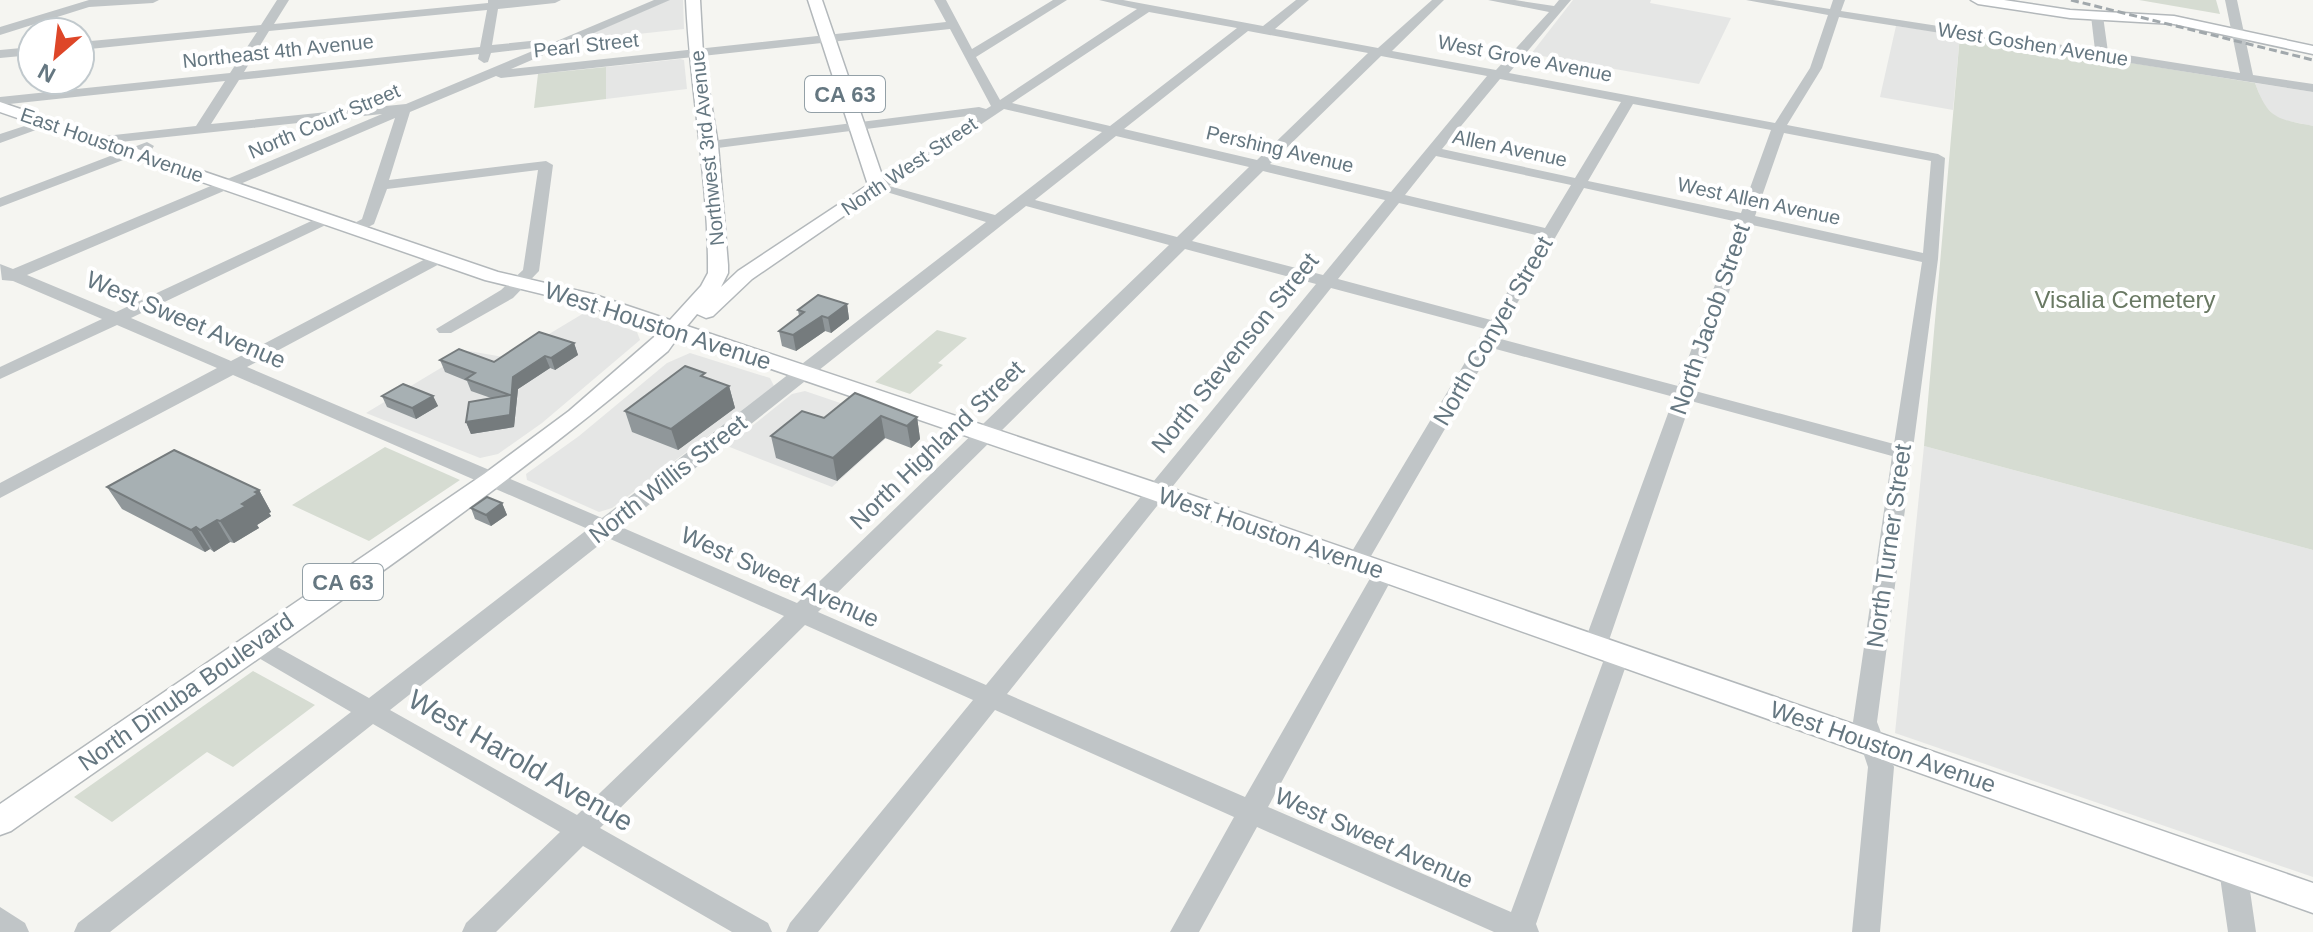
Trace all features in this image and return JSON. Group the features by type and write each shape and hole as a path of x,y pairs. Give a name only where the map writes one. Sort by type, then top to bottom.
{"main road":[{"name":"Northwest 3rd Avenue","path":"676,329 687,312 710,289 718,273 710,145 696,54 693,0"},
{"name":"CA 63","path":"815,0 877,187"},
{"path":"1978,0 2097,16 2174,20 2313,50"},
{"name":"East Houston Avenue","path":"0,104 225,184"},
{"name":"West Houston Avenue","path":"225,184 439,258 520,283 585,298 1156,492 2313,898"},
{"name":"North West Street","path":"676,329 700,318 745,275 877,187"},
{"path":"718,273 727,279 745,275"},
{"name":"North Dinuba Boulevard","path":"0,821 493,479 630,373 676,329"}],"street":[{"path":"0,31 96,2 153,0"},
{"path":"0,203 194,130 237,76 283,0"},
{"path":"96,44 493,3 555,0"},
{"name":"North Court Street","path":"4,275 652,2 664,0"},
{"path":"940,0 995,103 1001,104"},
{"path":"971,55 1061,0"},
{"name":"West Grove Avenue","path":"1105,0 1938,158"},
{"path":"1266,30 1303,0"},
{"name":"North Highland Street","path":"476,932 1373,55 1389,48 1438,0"},
{"path":"1494,0 1560,5"},
{"name":"West Goshen Avenue","path":"1752,0 1837,6 2313,88"},
{"path":"2231,0 2242,33 2240,42 2247,77"},
{"path":"479,77 493,3"},
{"name":"North Stevenson Street","path":"800,932 1432,151 1492,78 1501,73 1560,5"},
{"name":"North Jacob Street","path":"1522,931 1684,394 1779,127 1816,68 1837,6"},
{"name":"North West Street","path":"877,187 1147,8"},
{"path":"2097,16 2102,54"},
{"name":"Pearl Street","path":"479,77 953,25"},
{"name":"North Willis Street","path":"88,932 1247,26"},
{"name":"Northeast 4th Avenue","path":"0,104 560,42"},
{"name":"North Conyer Street","path":"1356,563 1629,99"},
{"name":"Pershing Avenue","path":"1001,104 1550,234"},
{"path":"101,140 405,108 369,221 354,229"},
{"path":"710,145 979,111 987,113"},
{"path":"0,139 48,123"},
{"name":"Allen Avenue","path":"1432,151 1579,183"},
{"name":"North Turner Street","path":"1866,932 1881,767 1865,722 1930,259 1938,158"},
{"path":"381,185 546,165 533,267 507,294 445,329"},
{"name":"West Allen Avenue","path":"1579,183 1930,259"},
{"path":"877,187 998,220"},
{"path":"1023,201 1326,281 1684,394 1902,452"},
{"path":"0,374 327,219"},
{"path":"0,491 439,258"},
{"name":"West Sweet Avenue","path":"4,275 117,318 493,479 1522,931"},
{"path":"1184,932 1384,573"},
{"name":"West Harold Avenue","path":"253,644 758,932"},
{"path":"2233,870 2242,932"},
{"path":"0,920 15,932"}],"shaded area":[{"path":"669,0 683,0 684,29 601,38 586,36"},
{"path":"1573,0 1651,0 1650,3 1731,18 1699,84 1531,54"},
{"path":"1896,26 1960,35 1953,110 1880,97"},
{"path":"684,60 687,89 606,99 606,67"},
{"path":"2255,83 2313,92 2313,126 2278,119 2263,104"},
{"path":"584,313 637,332 640,340 542,423 498,454 480,458 366,413 469,351 509,358"},
{"path":"690,353 770,378 774,386 612,508 599,512 527,480 526,474 579,436 667,363"},
{"path":"805,391 902,424 832,487 727,446 792,394"},
{"path":"1924,446 2313,550 2313,877 1895,733"}],"green space":[{"path":"2139,0 2216,0 2220,14"},
{"name":"Visalia Cemetery","path":"1960,35 2255,83 2264,104 2275,115 2313,126 2313,550 1924,446"},
{"path":"606,67 606,99 534,108 538,74"},
{"path":"937,330 967,338 938,363 943,365 910,394 875,382"},
{"path":"385,447 460,480 369,541 292,505"},
{"path":"253,671 315,705 233,767 207,752 112,822 74,797"}],"building":[{"path":"818,295 847,304 828,318 822,316 793,335 779,331 804,312 798,310"},
{"path":"539,332 574,343 551,358 545,356 513,377 510,415 466,422 469,402 510,395 466,379 475,373 440,360 459,349 494,362"},
{"path":"685,366 705,373 701,376 729,386 671,429 625,411"},
{"path":"403,384 433,396 412,408 382,396"},
{"path":"855,393 917,417 907,426 881,416 833,458 771,436 802,411 824,418"},
{"path":"174,450 259,490 255,492 258,494 242,504 246,506 220,521 200,530 196,527 191,530 107,487"},
{"path":"487,497 502,503 486,515 471,508"}],"railway":[{"path":"2071,0 2313,60"}]}
